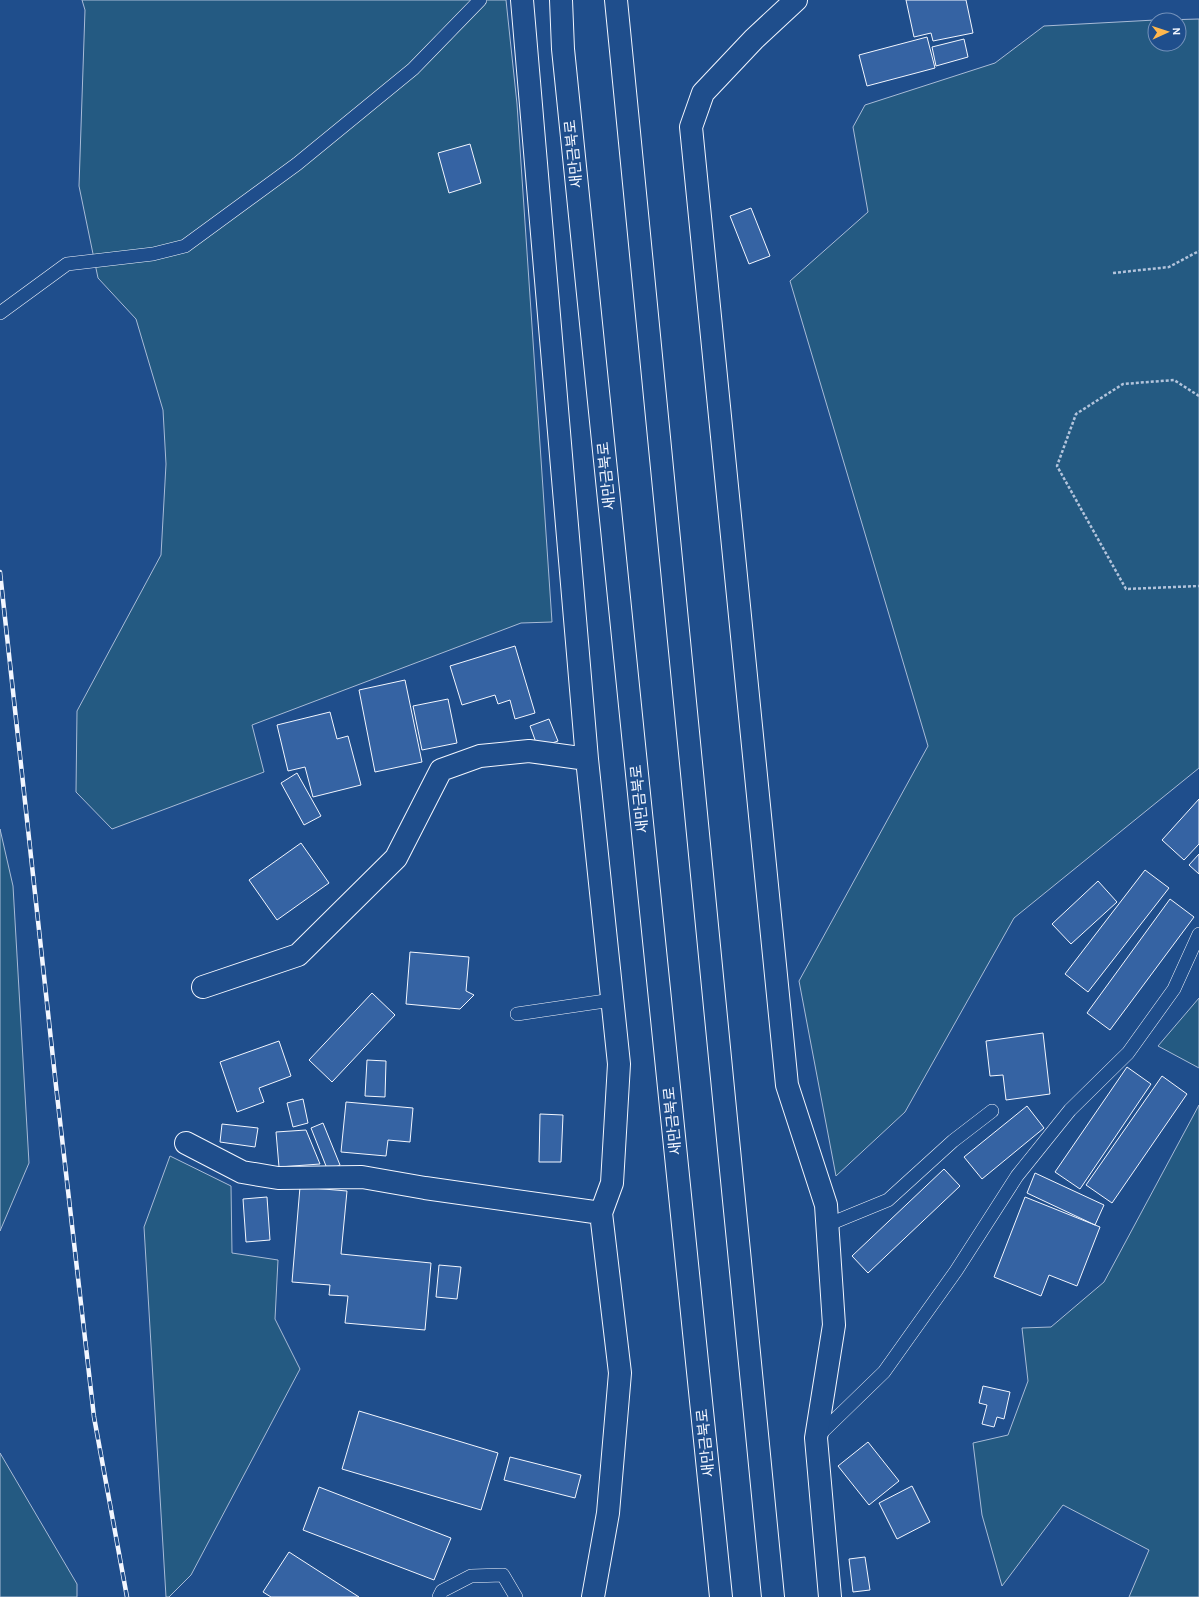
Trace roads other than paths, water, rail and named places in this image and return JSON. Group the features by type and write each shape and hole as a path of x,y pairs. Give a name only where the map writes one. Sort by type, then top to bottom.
{"main road":[{"path":"522,0 587,759 619,1064 612,1184 602,1213 620,1372 608,1513 593,1597"},
{"name":"새만금북로","path":"561,0 564,56 721,1597"},
{"path":"616,0 773,1597"},
{"path":"796,0 754,39 703,93 691,128 787,1085 826,1205 834,1325 816,1438 830,1597"},
{"path":"203,987 298,955 396,858 441,770 480,756 529,751 587,759"},
{"path":"186,1143 242,1172 278,1178 362,1177 425,1188 602,1213"}],"lane":[{"path":"0,313 67,264 153,254 185,246 297,164 413,69 480,0"},
{"path":"816,1438 884,1372 956,1271 1017,1176 1070,1110 1128,1053 1174,989 1199,934"},
{"path":"517,1014 612,1000"},
{"path":"827,1225 888,1200 953,1141 992,1111"},
{"path":"439,1597 442,1591 472,1576 503,1575 516,1597"}],"railway":[{"path":"0,572 94,1417 127,1597"}]}
